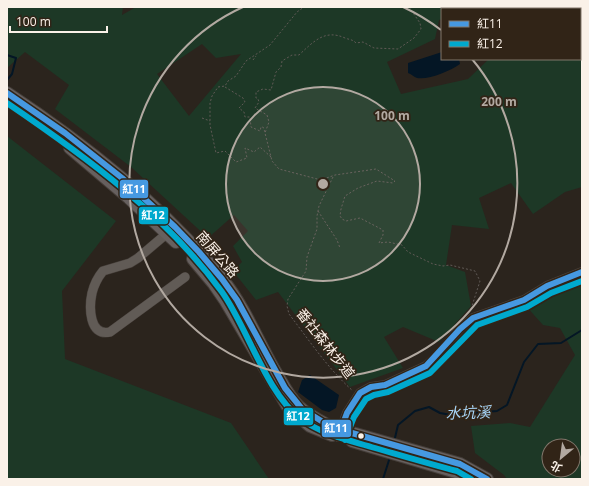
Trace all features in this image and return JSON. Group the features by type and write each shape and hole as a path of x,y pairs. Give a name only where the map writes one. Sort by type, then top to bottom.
{"main road":[{"name":"南屏公路","path":"7,94 76,143 136,191 171,230 214,284 288,407 310,426 340,433 441,463"},
{"name":"南屏公路","path":"7,103 71,149 171,230"},
{"path":"441,463 473,479"},
{"path":"441,463 470,468 487,479"}],"street":[{"path":"171,230 130,263 103,271 92,295 92,322 94,326 101,332 110,332 185,277"},
{"path":"340,433 347,413 358,396 371,387 385,385 426,366 438,355 460,329 473,318 524,300 547,286 582,272"}],"path":[{"path":"225,86 228,81 240,71 246,61 270,45 297,12 304,7"},
{"path":"265,133 269,122 267,115 255,108 259,102 256,98 256,92 262,89 271,90 276,72 281,67 282,61 292,55 298,55 316,39 332,34 353,39 356,43 363,42 374,48 398,49 414,38 421,29 420,23 408,7"},
{"path":"253,60 257,55"},
{"path":"272,157 260,147 254,152 245,148 247,158 236,162 225,151 216,153 214,151 215,144 210,121 212,96 218,87 225,86 243,98 245,102 239,108 244,112 245,117 250,117 252,127 260,131 261,127 264,128 272,157 272,161 279,169 321,180 335,175 376,169 395,181 393,183 377,180 369,182 349,192 345,196 340,216 346,221 360,218 383,230 383,235 379,243 388,242 402,245 408,252 433,264 450,265 475,271 480,281 470,312"},
{"path":"202,118 210,121"},
{"name":"番社森林步道","path":"335,175 326,191 318,211 318,229 307,257 306,271 288,299 287,306 289,314 341,381 358,396"},
{"path":"318,211 337,240 340,248"}],"green space":[{"path":"7,7 123,7 122,15 136,7 471,7 441,8 441,19 439,20 435,39 387,62 401,94 468,79 488,60 581,60 581,8 542,8 582,7 582,187 565,192 533,214 511,183 479,198 489,229 452,225 446,265 465,272 471,306 439,342 403,327 384,337 403,368 350,387 278,292 256,300 233,271 242,262 233,246 248,231 234,215 208,238 131,167 55,109 69,85 25,52 7,68","holes":["202,44 216,58 241,54 189,116 157,74"]},
{"path":"7,136 116,221 62,291 65,359 231,423 269,479 7,479"},
{"path":"582,280 582,479 507,479 504,475 475,453 471,426 510,423 530,427 575,355 560,328 543,325 525,305"}],"water":[{"path":"441,52 441,60 459,60 460,64 445,72 427,78 417,78 408,73 408,63"},
{"path":"310,375 339,395 336,408 329,412 322,410 298,392 302,380"}],"waterway":[{"path":"7,55 16,58 12,74 7,80"},
{"name":"水坑溪","path":"394,442 398,425 415,411 429,407 440,413 451,415 497,411 507,405 524,362 538,344 561,343 582,330"},
{"name":"水坑溪","path":"383,479 390,457"}],"transit line":[{"name":"紅11","path":"7,93 65,133 122,178 175,227 199,252 222,279 237,300 285,388 302,409 331,427 460,464 487,479"},
{"name":"紅12","path":"7,103 66,144 123,188 176,237 222,292 231,306 267,377 288,407 300,418 308,424 327,433 457,471 471,479"},
{"name":"紅11","path":"338,437 347,413 360,393 371,387 385,385 426,366 460,329 473,318 524,300 547,286 582,272"},
{"name":"紅12","path":"345,440 354,417 366,399 374,395 388,392 430,373 477,325 527,307 551,293 582,281"}]}
